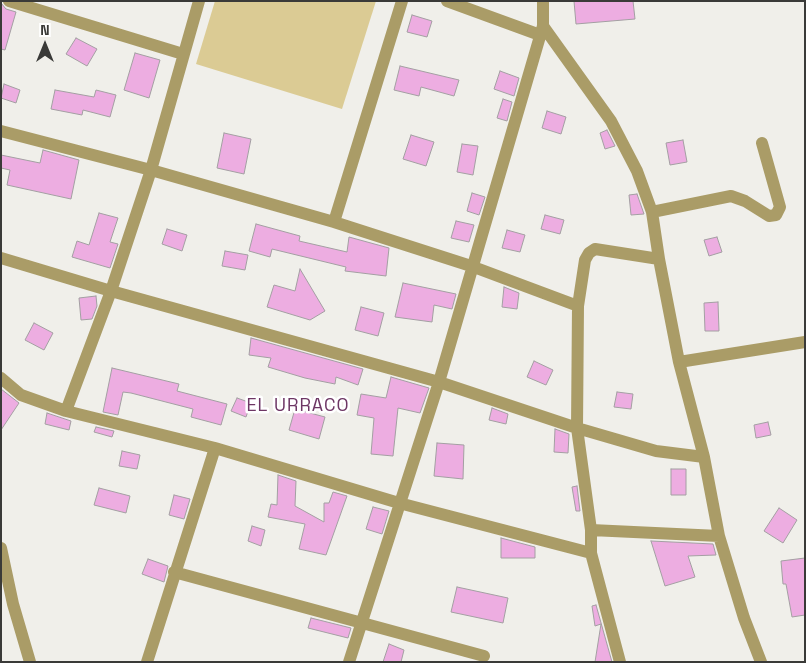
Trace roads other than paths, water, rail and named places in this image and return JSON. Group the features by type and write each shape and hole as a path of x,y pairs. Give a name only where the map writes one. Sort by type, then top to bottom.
{"street":[{"path":"9,1 183,54"},
{"path":"66,412 111,291 151,170 199,1"},
{"path":"334,222 402,1"},
{"path":"447,1 542,30 611,121 637,171 652,212 658,259 679,362 704,457 719,536 744,618 761,662"},
{"path":"349,662 438,382 542,30 543,1"},
{"path":"1,132 151,170 334,222 471,266 578,306"},
{"path":"652,212 731,196 769,216 776,215 780,207 762,143"},
{"path":"620,662 591,553 591,530 577,428 578,306 585,260 595,249 658,259"},
{"path":"1,258 111,291 438,382 577,428 656,451 704,457"},
{"path":"679,362 805,342"},
{"path":"1,378 21,395 66,412 215,448 399,503 591,553"},
{"path":"147,662 174,572 215,448"},
{"path":"591,530 719,536"},
{"path":"1,548 12,604 30,662"},
{"path":"174,572 484,656"}],"district":[{"name":"EL URRACO","path":"298,406"}]}
